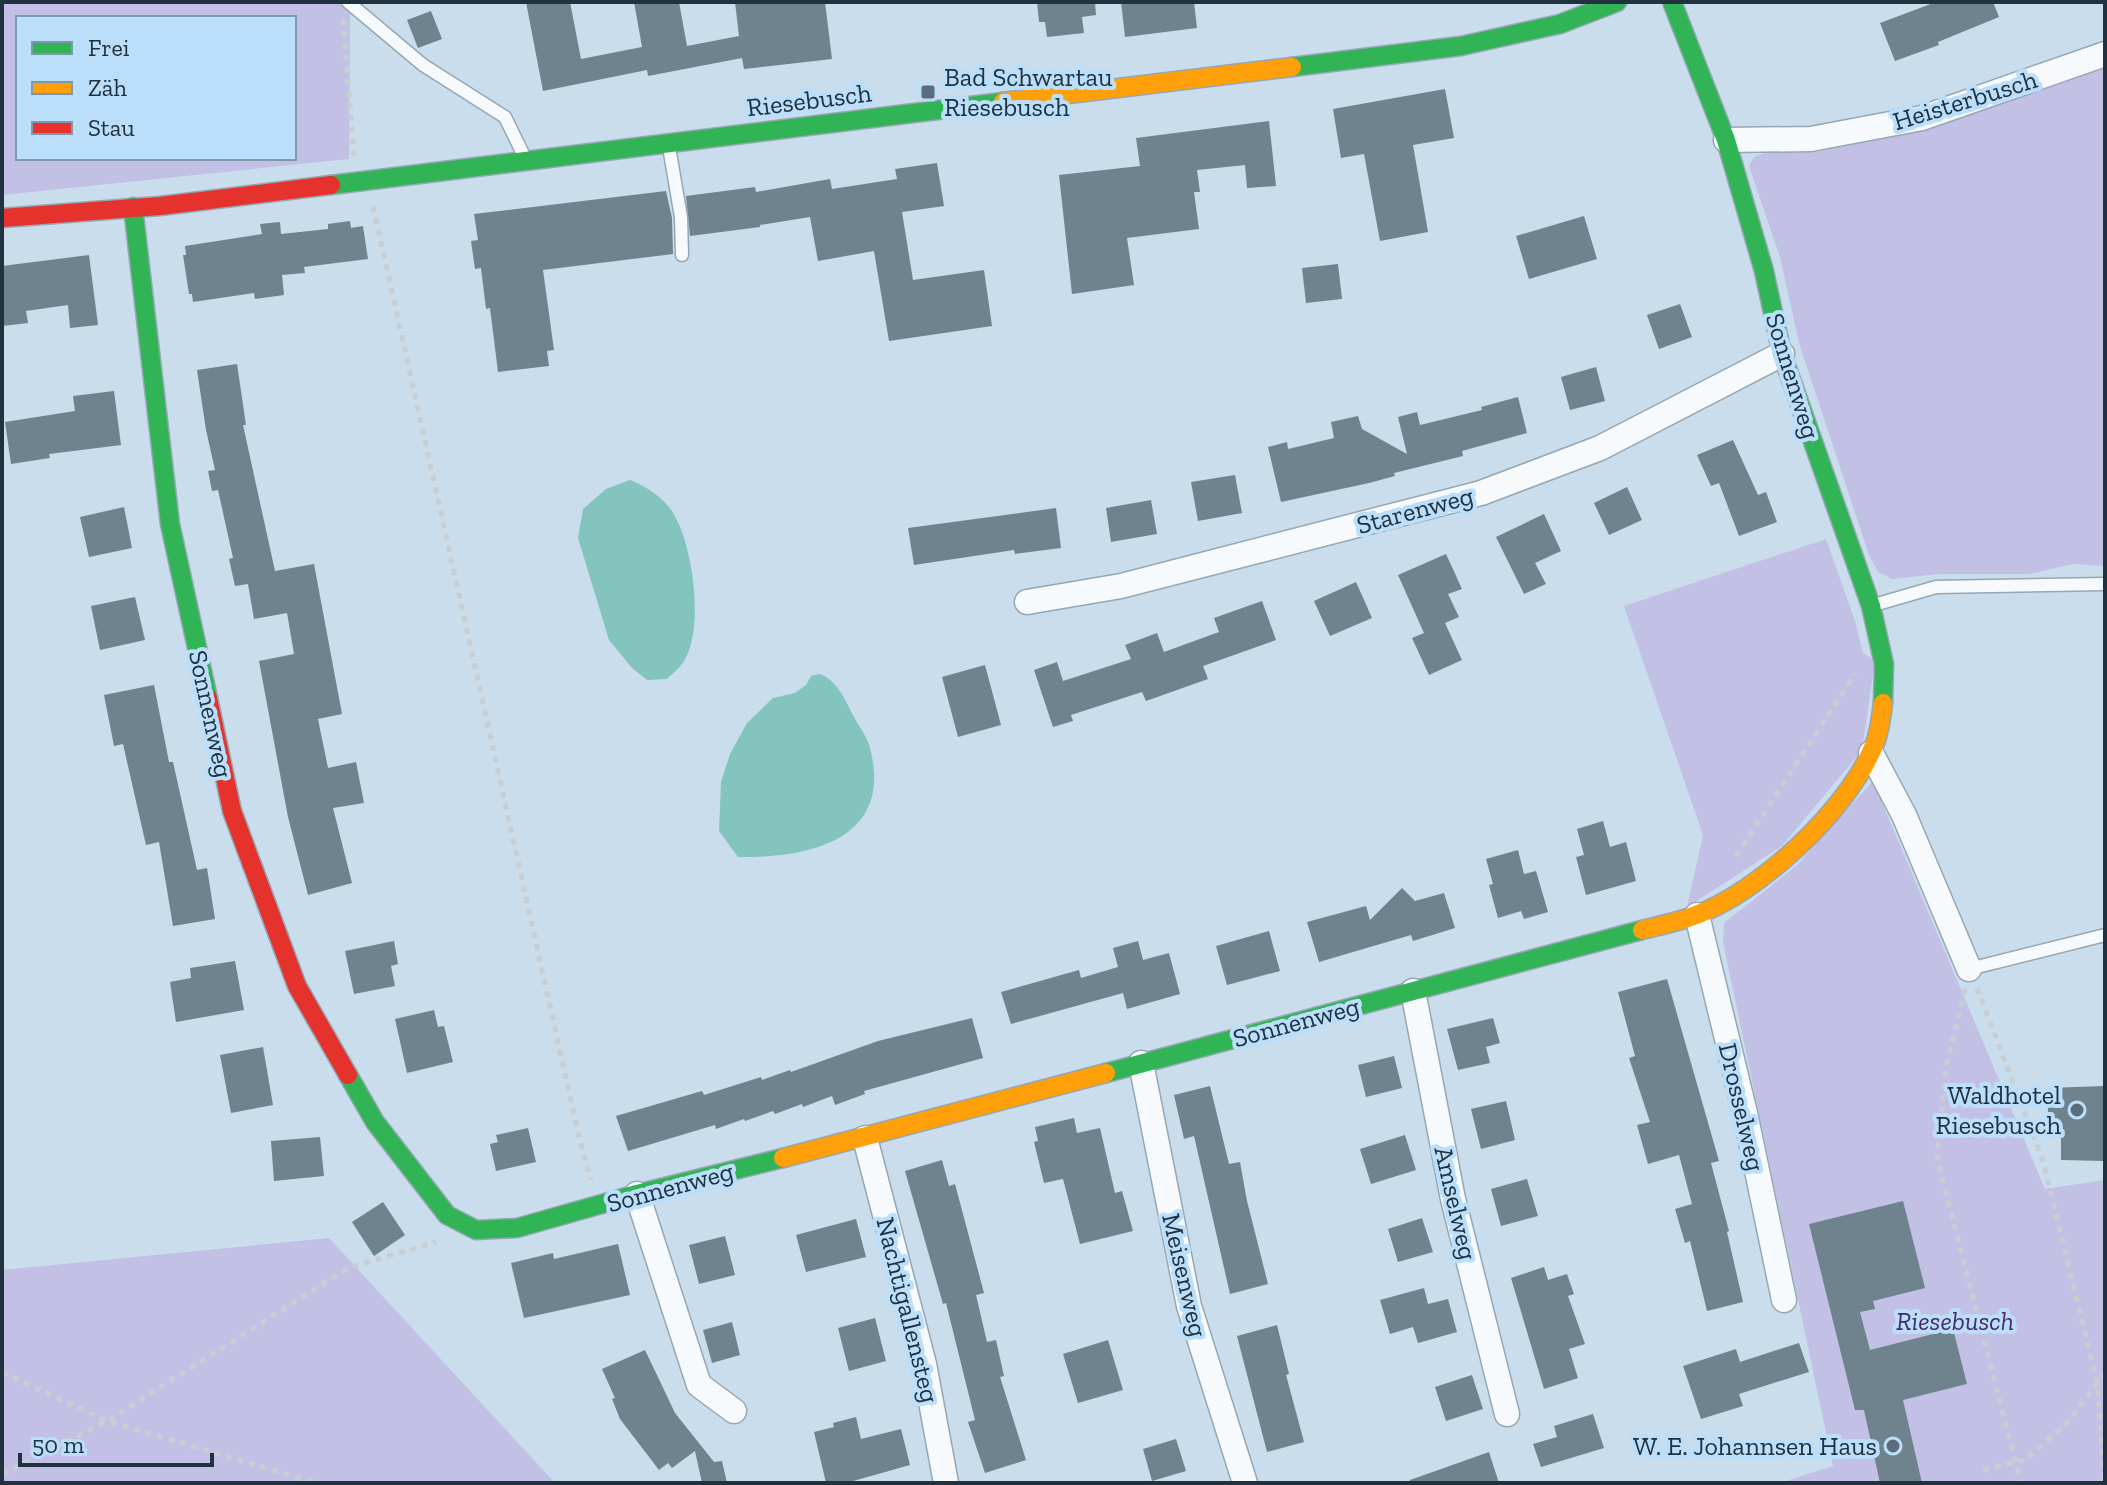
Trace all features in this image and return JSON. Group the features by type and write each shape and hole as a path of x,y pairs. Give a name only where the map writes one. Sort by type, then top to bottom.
{"street":[{"name":"Riesebusch","path":"2,218 133,207 367,180 1461,46 1560,24 1617,2"},
{"name":"Sonnenweg","path":"133,207 170,524 232,811 297,986 375,1122 447,1215 476,1230 517,1228 1697,915 1739,894 1788,856 1836,808 1871,753 1885,683 1882,643 1782,354 1764,271 1726,140 1672,2"},
{"name":"Heisterbusch","path":"1726,140 1811,139 1922,118 2105,54"},
{"name":"Starenweg","path":"1027,602 1121,586 1481,493 1600,448 1782,354"},
{"path":"1871,753 1904,815 1969,969"},
{"name":"Drosselweg","path":"1697,915 1745,1113 1784,1300"},
{"name":"Amselweg","path":"1413,991 1453,1199 1507,1414"},
{"name":"Meisenweg","path":"1141,1063 1189,1306 1245,1483"},
{"name":"Nachtigallensteg","path":"865,1138 924,1364 946,1483"},
{"path":"637,1194 699,1385 734,1411"}],"lane":[{"path":"348,2 423,65 505,117 526,161"},
{"path":"669,144 681,217 682,255"},
{"path":"1871,606 1936,587 2105,584"},
{"path":"1969,969 2105,935"}],"path":[{"path":"343,17 353,153 367,180 579,1137 598,1206"},
{"path":"1732,862 1871,651 1882,643"},
{"path":"1969,969 2043,1161 2097,1382 2104,1483"},
{"path":"1969,969 1946,1067 1937,1158 2021,1483"},
{"path":"2,1474 107,1421 348,1268 476,1230"},
{"path":"2,1372 107,1421 317,1483"},
{"path":"1983,1470 2025,1460 2068,1422 2105,1373"}],"green space":[{"path":"2,2 344,2 350,7 349,159 2,195"},
{"path":"2105,66 2105,566 2073,564 2030,574 1939,574 1892,579 1878,572 1869,555 1799,343 1780,257 1749,166 1754,157 1767,152 1817,152 1929,129"},
{"path":"1826,539 1863,653 1875,661 1862,750 1782,846 1687,907 1703,835 1624,606"},
{"name":"Riesebusch","path":"1873,781 2045,1189 2105,1180 2105,1483 1780,1483 1833,1466 1723,942 1724,923 1796,866"},
{"path":"329,1238 555,1483 2,1483 2,1270"}],"shaded area":[{"path":"630,480 651,491 669,507 690,560 694,627 682,664 667,679 647,680 632,668 609,640 578,538 583,509 606,489"},
{"path":"819,674 839,690 869,744 874,779 870,804 858,823 840,837 818,847 792,853 738,857 719,831 721,782 730,754 747,723 773,698 795,693 806,685 811,676"}],"building":[{"path":"526,2 570,2 581,59 642,47 634,2 679,2 687,46 739,36 735,2 825,2 832,59 744,69 742,58 648,76 647,70 543,91"},
{"path":"1037,2 1095,2 1096,15 1082,17 1084,33 1047,37 1045,22 1039,22"},
{"path":"1121,2 1194,2 1197,28 1125,37"},
{"path":"1936,2 1993,2 1999,17 1938,42 1939,45 1895,61 1880,23"},
{"path":"431,11 442,39 418,48 407,20"},
{"path":"1445,89 1454,138 1413,145 1428,232 1380,241 1364,154 1341,158 1333,109"},
{"path":"1269,121 1276,186 1247,188 1245,165 1197,170 1200,192 1194,192 1199,229 1127,238 1134,285 1072,294 1059,175 1140,166 1136,138"},
{"path":"937,163 944,206 902,212 913,280 984,270 992,326 889,341 874,251 818,261 810,217 690,236 686,196 755,187 756,192 830,179 832,189 897,179 895,169"},
{"path":"666,191 672,218 673,254 543,270 554,350 547,351 549,366 498,372 490,308 486,309 481,268 475,269 471,241 478,240 474,214"},
{"path":"1584,216 1597,259 1529,279 1516,236"},
{"path":"350,221 351,228 363,226 368,259 304,267 305,273 282,275 284,295 255,299 254,293 193,302 192,294 189,294 183,255 186,255 185,246 262,234 260,224 280,222 281,234 328,229 328,224"},
{"path":"89,255 98,325 70,328 68,305 26,311 28,323 2,326 2,266"},
{"path":"1338,264 1342,299 1306,303 1302,268"},
{"path":"1680,304 1692,337 1659,349 1647,315"},
{"path":"237,364 246,425 243,425 275,571 314,564 342,714 318,719 328,768 356,762 364,803 333,808 352,883 308,895 288,817 259,661 294,654 287,613 254,619 248,584 235,586 229,559 233,558 218,490 212,491 208,471 215,470 197,370"},
{"path":"1596,367 1605,401 1570,410 1561,377"},
{"path":"114,391 121,445 49,454 50,458 11,464 5,422 75,411 73,396"},
{"path":"1518,397 1527,433 1462,451 1463,456 1394,473 1395,476 1281,502 1268,447 1287,442 1288,449 1334,438 1331,422 1358,416 1362,429 1407,454 1398,417 1417,412 1420,425 1482,410 1481,407"},
{"path":"1733,440 1758,495 1766,492 1777,522 1739,536 1719,483 1711,486 1697,455"},
{"path":"1235,475 1242,513 1198,521 1191,482"},
{"path":"1627,487 1642,520 1609,535 1594,503"},
{"path":"1151,500 1157,534 1111,542 1106,508"},
{"path":"124,507 132,548 89,557 80,517"},
{"path":"1056,508 1061,548 1015,554 1014,550 914,565 908,528"},
{"path":"1544,514 1561,551 1535,563 1546,584 1524,594 1496,537"},
{"path":"1446,554 1462,589 1448,594 1459,617 1445,623 1462,660 1429,675 1412,638 1424,633 1398,575"},
{"path":"1356,582 1372,618 1330,636 1314,601"},
{"path":"135,597 145,640 100,650 91,606"},
{"path":"1262,601 1276,640 1203,666 1208,679 1146,701 1142,692 1071,715 1073,721 1053,727 1034,670 1057,662 1063,681 1131,659 1125,645 1157,633 1164,652 1219,632 1214,618"},
{"path":"985,665 1001,725 958,737 942,677"},
{"path":"154,685 169,762 173,762 197,870 207,868 215,919 173,926 159,842 146,845 123,744 114,746 104,695"},
{"path":"1603,821 1610,847 1626,842 1636,881 1586,895 1576,857 1584,855 1577,829"},
{"path":"1518,850 1524,874 1536,871 1548,912 1524,919 1521,911 1498,918 1486,859"},
{"path":"1402,888 1415,901 1444,893 1455,928 1413,941 1411,935 1319,962 1307,922 1366,906 1370,920"},
{"path":"1269,931 1280,971 1227,985 1216,946"},
{"path":"394,941 398,964 391,966 395,986 354,994 345,951"},
{"path":"1138,941 1143,960 1169,953 1180,994 1127,1009 1123,993 1011,1024 1001,992 1079,970 1081,978 1118,967 1113,948"},
{"path":"235,961 244,1010 176,1022 170,982 191,978 190,968"},
{"path":"1667,979 1719,1161 1711,1163 1743,1302 1707,1311 1690,1241 1685,1243 1675,1209 1692,1204 1679,1155 1648,1164 1637,1125 1650,1122 1629,1058 1635,1056 1618,992"},
{"path":"434,1010 438,1027 444,1026 453,1062 407,1073 395,1019"},
{"path":"972,1018 983,1058 864,1091 865,1094 835,1105 832,1096 803,1107 802,1104 775,1114 773,1111 716,1129 715,1125 628,1151 616,1116 702,1091 704,1095 761,1077 762,1080 878,1041"},
{"path":"1493,1018 1500,1043 1486,1047 1490,1063 1458,1070 1447,1029"},
{"path":"263,1047 273,1105 231,1113 220,1055"},
{"path":"1394,1056 1402,1088 1366,1097 1358,1065"},
{"path":"1210,1086 1229,1164 1240,1162 1268,1284 1230,1294 1194,1136 1184,1139 1174,1095"},
{"name":"Waldhotel Riesebusch","path":"2105,1086 2105,1161 2061,1160 2061,1136 2049,1136 2047,1088"},
{"path":"1506,1101 1515,1140 1481,1149 1471,1109"},
{"path":"1074,1118 1077,1133 1100,1128 1115,1193 1122,1191 1133,1231 1080,1244 1063,1179 1044,1183 1034,1142 1038,1141 1035,1127"},
{"path":"528,1128 536,1162 496,1171 490,1144 498,1142 496,1135"},
{"path":"1405,1135 1416,1170 1371,1184 1360,1149"},
{"path":"320,1137 324,1176 274,1181 271,1141"},
{"path":"942,1160 949,1186 955,1184 984,1293 976,1295 987,1342 996,1340 1004,1376 1000,1377 1026,1460 985,1473 968,1422 975,1420 946,1303 943,1304 905,1171"},
{"path":"1527,1179 1538,1216 1501,1226 1491,1189"},
{"path":"1903,1201 1925,1288 1873,1301 1875,1309 1860,1312 1870,1350 1953,1329 1967,1384 1903,1400 1922,1483 1880,1483 1864,1410 1855,1410 1809,1224"},
{"path":"383,1202 405,1235 374,1256 352,1222"},
{"path":"1422,1218 1433,1252 1398,1262 1388,1229"},
{"path":"856,1219 866,1257 806,1272 796,1235"},
{"path":"725,1236 735,1275 699,1284 689,1245"},
{"path":"618,1244 630,1295 524,1318 511,1263 553,1253 554,1259"},
{"path":"1544,1267 1548,1280 1567,1274 1574,1294 1568,1296 1585,1344 1569,1349 1578,1378 1544,1389 1511,1278"},
{"path":"1424,1288 1428,1304 1448,1299 1457,1332 1418,1343 1413,1327 1390,1334 1380,1300"},
{"path":"875,1318 886,1361 849,1371 838,1328"},
{"path":"732,1322 740,1355 712,1363 703,1330"},
{"path":"1277,1325 1289,1374 1286,1375 1304,1442 1267,1452 1237,1336"},
{"path":"1108,1340 1123,1390 1078,1403 1063,1354"},
{"path":"1799,1343 1809,1372 1739,1394 1743,1406 1701,1419 1683,1366 1736,1349 1740,1362"},
{"path":"645,1350 675,1413 714,1462 722,1461 727,1483 702,1483 695,1451 672,1468 668,1463 659,1470 620,1419 612,1399 615,1398 602,1369"},
{"path":"1472,1375 1483,1409 1446,1421 1435,1387"},
{"path":"1593,1414 1604,1448 1541,1467 1533,1444 1557,1437 1554,1426"},
{"path":"856,1417 861,1439 901,1429 910,1465 846,1483 826,1483 814,1432"},
{"path":"1176,1439 1186,1471 1152,1481 1143,1449"},
{"path":"1489,1452 1499,1483 1410,1483 1410,1480"}],"traffic: fast":[{"path":"1292,67 1461,46 1560,24 1617,2"},
{"path":"1672,2 1726,140 1764,271 1782,354 1871,606 1884,664 1883,703"},
{"path":"331,185 1003,102"},
{"path":"133,207 170,524 208,698"},
{"path":"1106,1073 1642,930"},
{"path":"348,1075 375,1122 447,1215 476,1230 517,1228 783,1158"}],"traffic: slow":[{"path":"1003,102 1292,67"},
{"path":"1642,930 1690,917 1721,904 1798,847 1842,799 1859,774 1876,739 1883,703"},
{"path":"783,1158 1106,1073"}],"traffic: jam":[{"path":"2,218 160,206 331,185"},
{"path":"208,698 232,811 297,986 348,1075"}],"place":[{"name":"Bad Schwartau Riesebusch","path":"928,92"},
{"name":"Waldhotel Riesebusch","path":"2077,1110"},
{"name":"W. E. Johannsen Haus","path":"1893,1446"}]}
